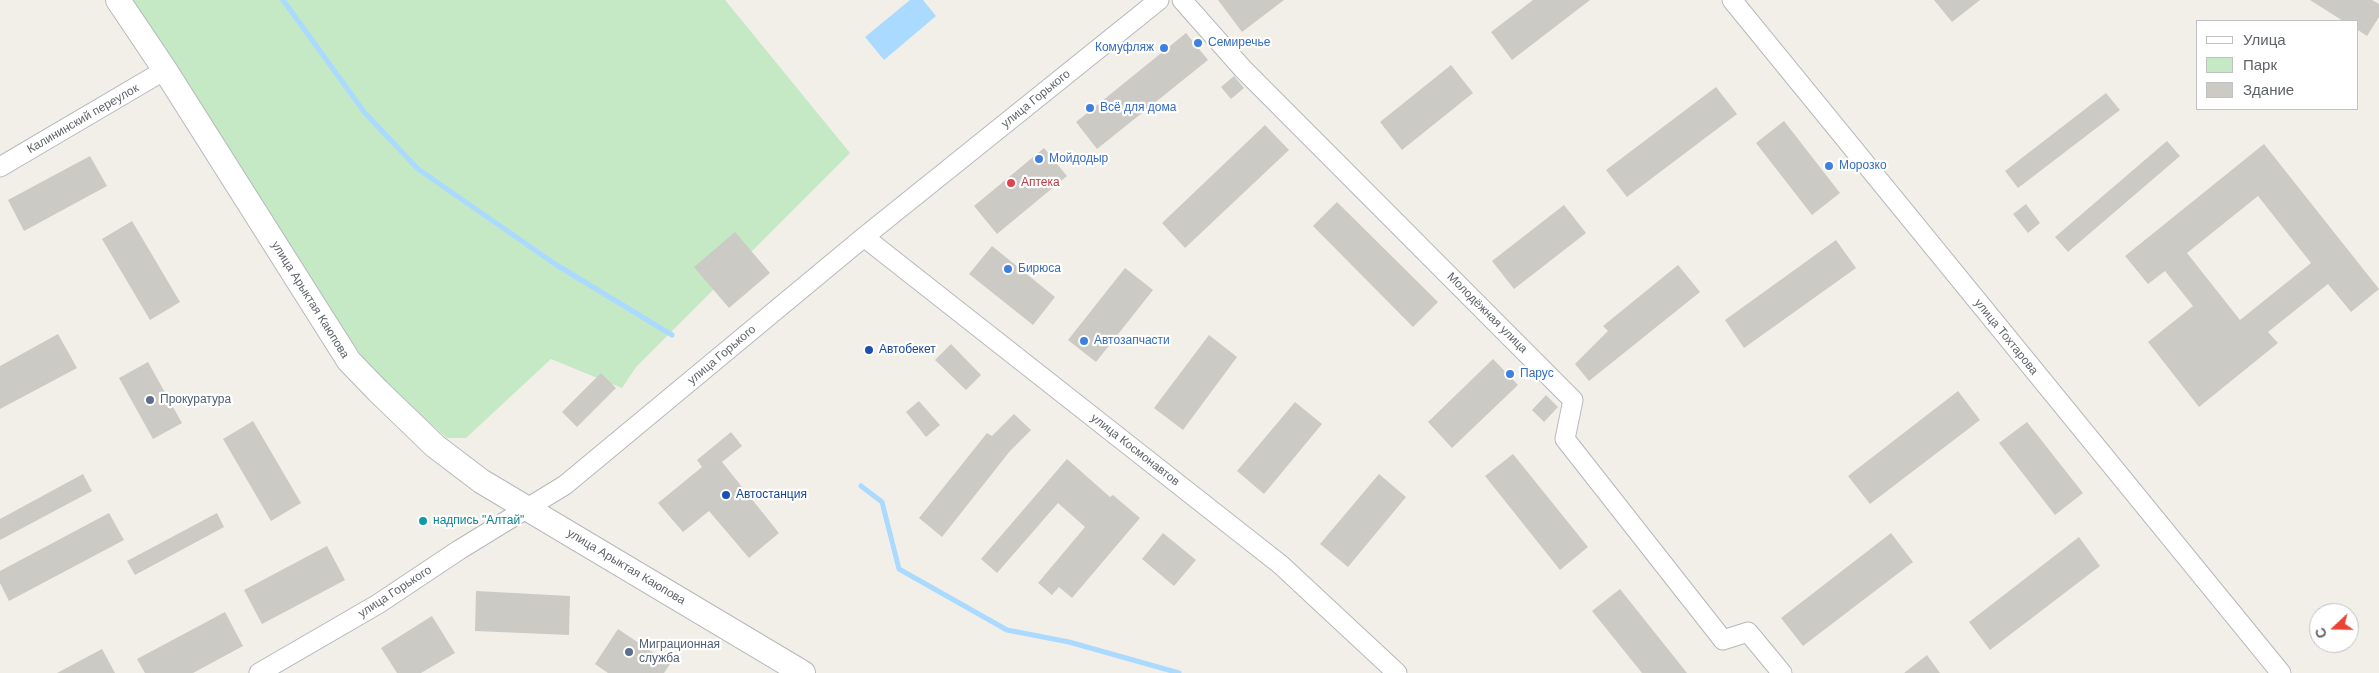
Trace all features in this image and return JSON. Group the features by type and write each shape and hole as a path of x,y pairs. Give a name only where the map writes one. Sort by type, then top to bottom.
{"street":[{"name":"улица Арыктая Каюпова","path":"118,0 165,70 349,361 435,446 481,481 528,510 803,673"},
{"name":"улица Горького","path":"259,673 378,604 459,550 528,510 565,485 864,237 1159,0"},
{"name":"Молодёжная улица","path":"1182,0 1243,69 1573,400 1565,439 1723,640 1748,632 1782,673"},
{"name":"улица Тохтарова","path":"1732,0 2281,673"},
{"name":"Калининский переулок","path":"0,167 165,70"},
{"name":"улица Космонавтов","path":"864,237 1281,565 1397,673"}],"green space":[{"path":"132,0 725,0 850,153 636,367 622,388 551,359 466,438 447,438 376,377 269,221"}],"water":[{"path":"910,0 923,0 936,16 884,60 865,37"}],"building":[{"path":"1218,0 1284,0 1242,32"},
{"path":"1533,0 1590,0 1512,60 1491,32"},
{"path":"1934,0 1980,0 1952,22"},
{"path":"2310,0 2372,0 2379,4 2379,17 2367,36 2359,31 2359,20 2341,20"},
{"path":"1186,33 1208,60 1097,149 1076,122"},
{"path":"1451,65 1473,93 1402,150 1380,122"},
{"path":"1234,76 1244,88 1231,99 1221,87"},
{"path":"1716,87 1737,114 1627,197 1606,170"},
{"path":"2106,93 2120,110 2018,188 2005,171"},
{"path":"1784,121 1840,193 1812,215 1756,143"},
{"path":"1265,125 1289,150 1185,248 1162,223"},
{"path":"2167,141 2180,156 2068,252 2055,237"},
{"path":"2264,144 2379,289 2351,312 2328,284 2268,332 2278,343 2199,407 2148,342 2193,306 2165,271 2148,284 2125,256","holes":["2258,196 2311,263 2240,320 2187,253"]},
{"path":"1044,148 1067,176 997,234 974,206"},
{"path":"90,156 107,186 24,231 8,200"},
{"path":"1337,202 1438,302 1413,327 1313,226"},
{"path":"2026,204 2040,223 2028,233 2013,214"},
{"path":"1564,205 1586,233 1514,289 1492,261"},
{"path":"132,221 180,302 150,320 102,239"},
{"path":"735,232 770,273 729,308 694,267"},
{"path":"1836,240 1856,268 1744,348 1725,320"},
{"path":"992,246 1055,297 1033,325 969,274"},
{"path":"1678,265 1700,292 1589,381 1575,364 1608,331 1603,326"},
{"path":"1125,268 1153,290 1096,362 1068,340"},
{"path":"58,334 77,368 0,409 0,366"},
{"path":"1209,335 1237,357 1183,430 1154,408"},
{"path":"951,344 981,375 966,390 935,360"},
{"path":"1493,359 1518,385 1452,448 1428,422"},
{"name":"Прокуратура","path":"148,362 182,423 153,439 119,378"},
{"path":"601,373 616,388 577,427 562,412"},
{"path":"1958,391 1980,420 1870,504 1848,476"},
{"path":"1546,395 1558,407 1544,422 1532,410"},
{"path":"919,401 940,425 926,437 906,412"},
{"path":"1295,402 1322,424 1264,494 1237,471"},
{"path":"1014,414 1031,430 1010,451 942,537 919,518 987,433 992,436"},
{"path":"253,421 301,503 271,521 223,439"},
{"path":"2027,422 2083,493 2055,515 1999,443"},
{"path":"731,432 742,446 722,462 779,533 749,558 709,511 683,532 658,503 702,467 697,460"},
{"path":"1513,454 1588,547 1560,570 1485,476"},
{"path":"1067,459 1110,497 1113,495 1140,518 1072,598 1059,587 1052,595 1038,583 1085,527 1058,503 997,573 981,559"},
{"path":"83,474 92,491 0,540 0,519"},
{"path":"1379,474 1406,497 1348,567 1320,544"},
{"path":"109,513 124,540 9,601 0,583 0,571"},
{"path":"217,513 224,527 135,575 127,561"},
{"path":"1163,533 1196,560 1174,586 1142,559"},
{"path":"1891,533 1913,562 1803,646 1781,618"},
{"path":"2079,537 2100,566 1990,650 1969,622"},
{"path":"327,546 345,580 262,624 244,590"},
{"path":"1620,589 1687,673 1642,673 1592,611"},
{"path":"476,591 570,596 569,635 475,631"},
{"path":"225,612 243,646 193,673 145,673 137,659"},
{"path":"432,616 455,653 421,673 397,673 381,648"},
{"path":"618,629 670,664 664,673 608,673 595,664"},
{"path":"102,649 115,673 57,673"},
{"path":"1927,655 1940,673 1904,673"}],"waterway":[{"path":"283,0 365,113 418,169 555,264 672,335"},
{"path":"861,486 882,502 899,569 1007,630 1069,642 1179,673"}],"place":[{"name":"Семиречье","path":"1198,43"},
{"name":"Комуфляж","path":"1164,48"},
{"name":"Всё для дома","path":"1090,108"},
{"name":"Мойдодыр","path":"1039,159"},
{"name":"Морозко","path":"1829,166"},
{"name":"Аптека","path":"1011,183"},
{"name":"Бирюса","path":"1008,269"},
{"name":"Автозапчасти","path":"1084,341"},
{"name":"Автобекет","path":"869,350"},
{"name":"Парус","path":"1510,374"},
{"name":"Прокуратура","path":"150,400"},
{"name":"Автостанция","path":"726,495"},
{"name":"надпись \"Алтай\"","path":"423,521"},
{"name":"Миграционная служба","path":"629,652"}]}
